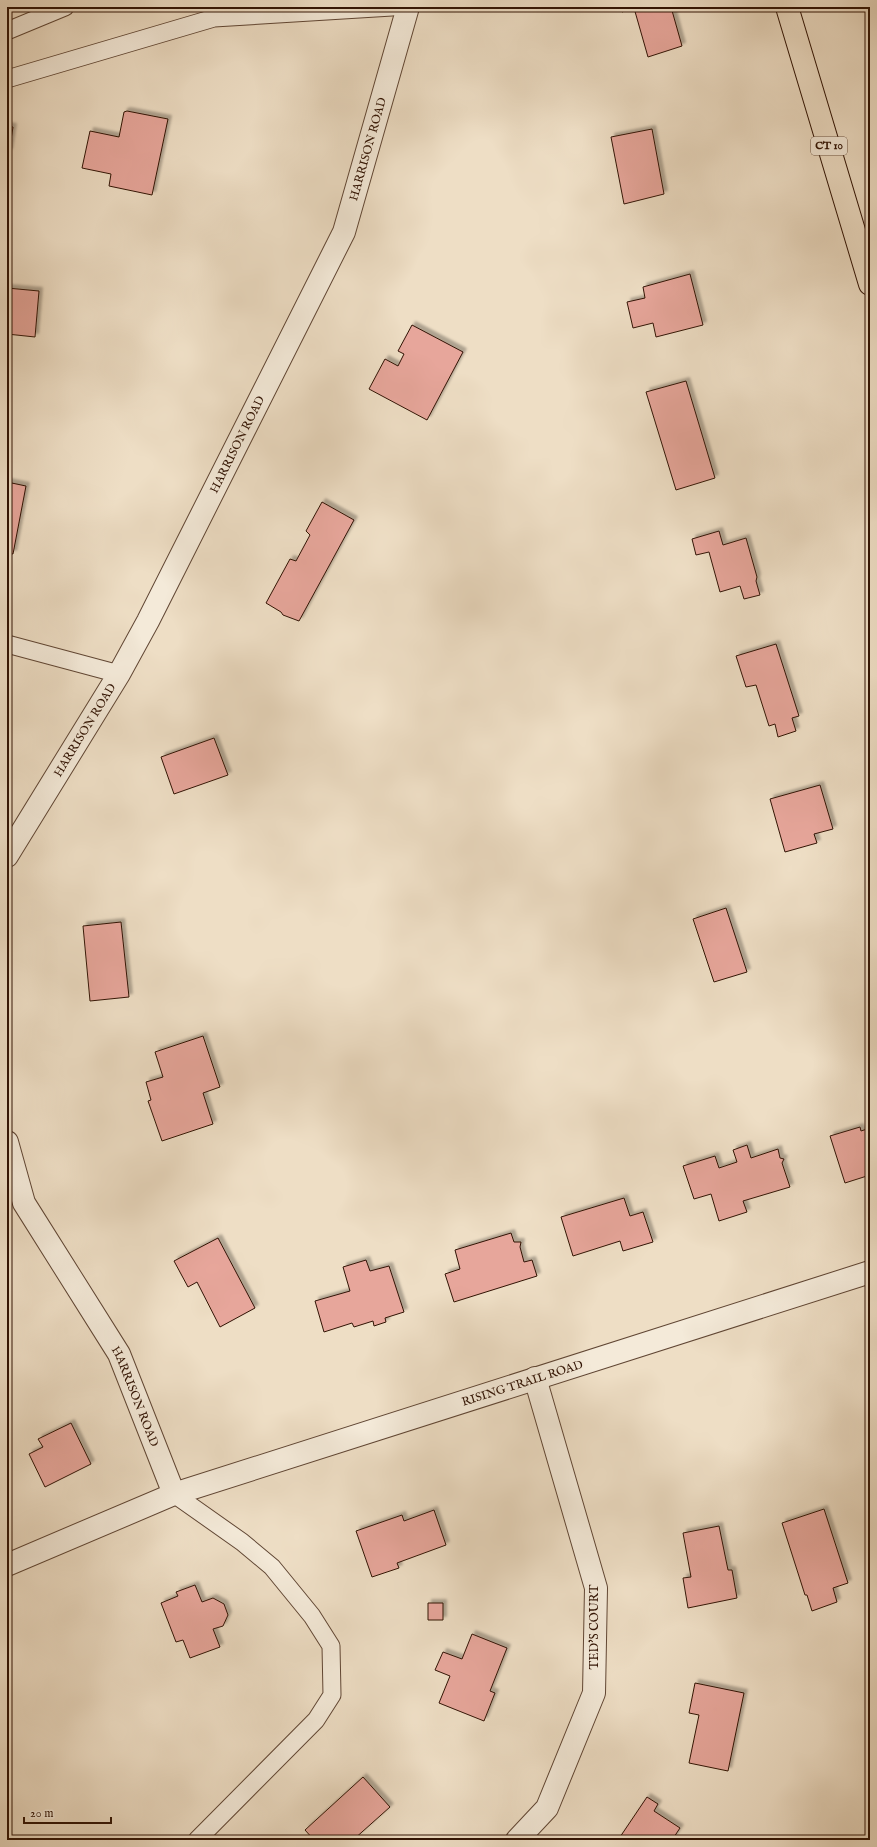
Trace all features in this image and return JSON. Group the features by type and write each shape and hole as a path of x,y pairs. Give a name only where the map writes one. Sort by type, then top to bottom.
{"highway":[{"name":"CT 10","path":"787,7 870,284"}],"street":[{"name":"HARRISON ROAD","path":"7,856 118,674 148,620 344,232 408,7"},
{"name":"HARRISON ROAD","path":"7,1142 24,1203 119,1354 174,1494"},
{"name":"RISING TRAIL ROAD","path":"174,1494 870,1272"},
{"name":"TED'S COURT","path":"517,1840 547,1808 594,1693 596,1588 535,1378"},
{"path":"7,1565 174,1494"}],"lane":[{"path":"7,31 65,7"},
{"path":"7,79 214,18 392,7"},
{"path":"7,644 118,674"},
{"path":"174,1494 242,1542 272,1567 312,1616 330,1646 332,1695 316,1720 196,1840"}],"building":[{"path":"623,7 671,7 682,46 648,57 634,8 622,12"},
{"path":"127,111 168,119 152,195 109,186 111,174 82,168 90,131 119,137 124,112"},
{"path":"7,126 13,127 9,152 7,152"},
{"path":"652,129 664,194 624,204 611,137"},
{"path":"690,274 703,325 656,337 653,323 633,328 627,302 645,298 643,287"},
{"path":"7,288 39,291 35,337 7,334"},
{"path":"412,325 463,352 427,420 369,389 385,359 398,366 404,354 398,351"},
{"path":"686,381 715,478 676,490 646,392"},
{"path":"7,482 26,486 13,554 7,553"},
{"path":"322,502 354,520 299,621 283,615 281,612 266,603 290,559 296,561 310,535 306,531"},
{"path":"719,531 723,545 746,538 757,577 756,581 760,595 744,599 740,586 720,592 709,552 696,555 692,539"},
{"path":"776,644 799,716 792,718 796,731 778,737 775,724 769,726 756,685 746,687 736,656"},
{"path":"214,738 228,775 174,794 161,757"},
{"path":"820,785 833,829 814,834 817,843 785,852 770,799"},
{"path":"726,908 747,972 714,982 693,919"},
{"path":"121,922 129,997 90,1001 83,926"},
{"path":"203,1036 220,1087 203,1093 213,1124 162,1141 148,1101 151,1100 146,1082 163,1077 155,1052"},
{"path":"860,1127 861,1131 870,1128 870,1175 845,1183 830,1136"},
{"path":"747,1145 751,1158 778,1149 780,1158 784,1159 782,1163 790,1187 743,1201 747,1212 719,1221 711,1194 694,1199 683,1166 715,1156 719,1168 737,1162 733,1150"},
{"path":"624,1198 630,1216 643,1212 653,1242 623,1251 620,1241 573,1256 561,1217"},
{"path":"511,1233 514,1242 521,1242 520,1247 524,1262 532,1260 537,1276 454,1302 445,1274 460,1269 455,1250"},
{"path":"218,1238 255,1308 220,1327 197,1282 188,1287 174,1261"},
{"path":"366,1260 370,1271 389,1266 404,1312 385,1318 386,1322 374,1326 373,1321 354,1327 352,1323 324,1332 315,1301 350,1291 343,1267"},
{"path":"71,1423 91,1464 45,1487 29,1454 43,1447 38,1439"},
{"path":"824,1509 848,1583 833,1588 837,1602 812,1611 807,1595 805,1595 782,1523"},
{"path":"434,1510 446,1545 397,1563 399,1568 372,1577 356,1531 402,1515 404,1521"},
{"path":"719,1526 728,1570 732,1570 737,1598 688,1608 683,1578 691,1577 683,1533"},
{"path":"195,1585 202,1602 213,1598 224,1604 228,1615 223,1626 213,1629 220,1647 190,1658 183,1640 176,1642 161,1603 178,1596 176,1592"},
{"path":"428,1603 443,1603 443,1620 428,1620"},
{"path":"472,1634 507,1648 490,1691 495,1693 484,1721 439,1703 450,1676 435,1670 443,1652 462,1659"},
{"path":"695,1683 744,1693 728,1771 689,1763 699,1715 689,1713"},
{"path":"363,1777 390,1807 353,1840 314,1840 305,1830"},
{"path":"647,1797 658,1804 654,1811 680,1828 672,1840 618,1840"}]}
